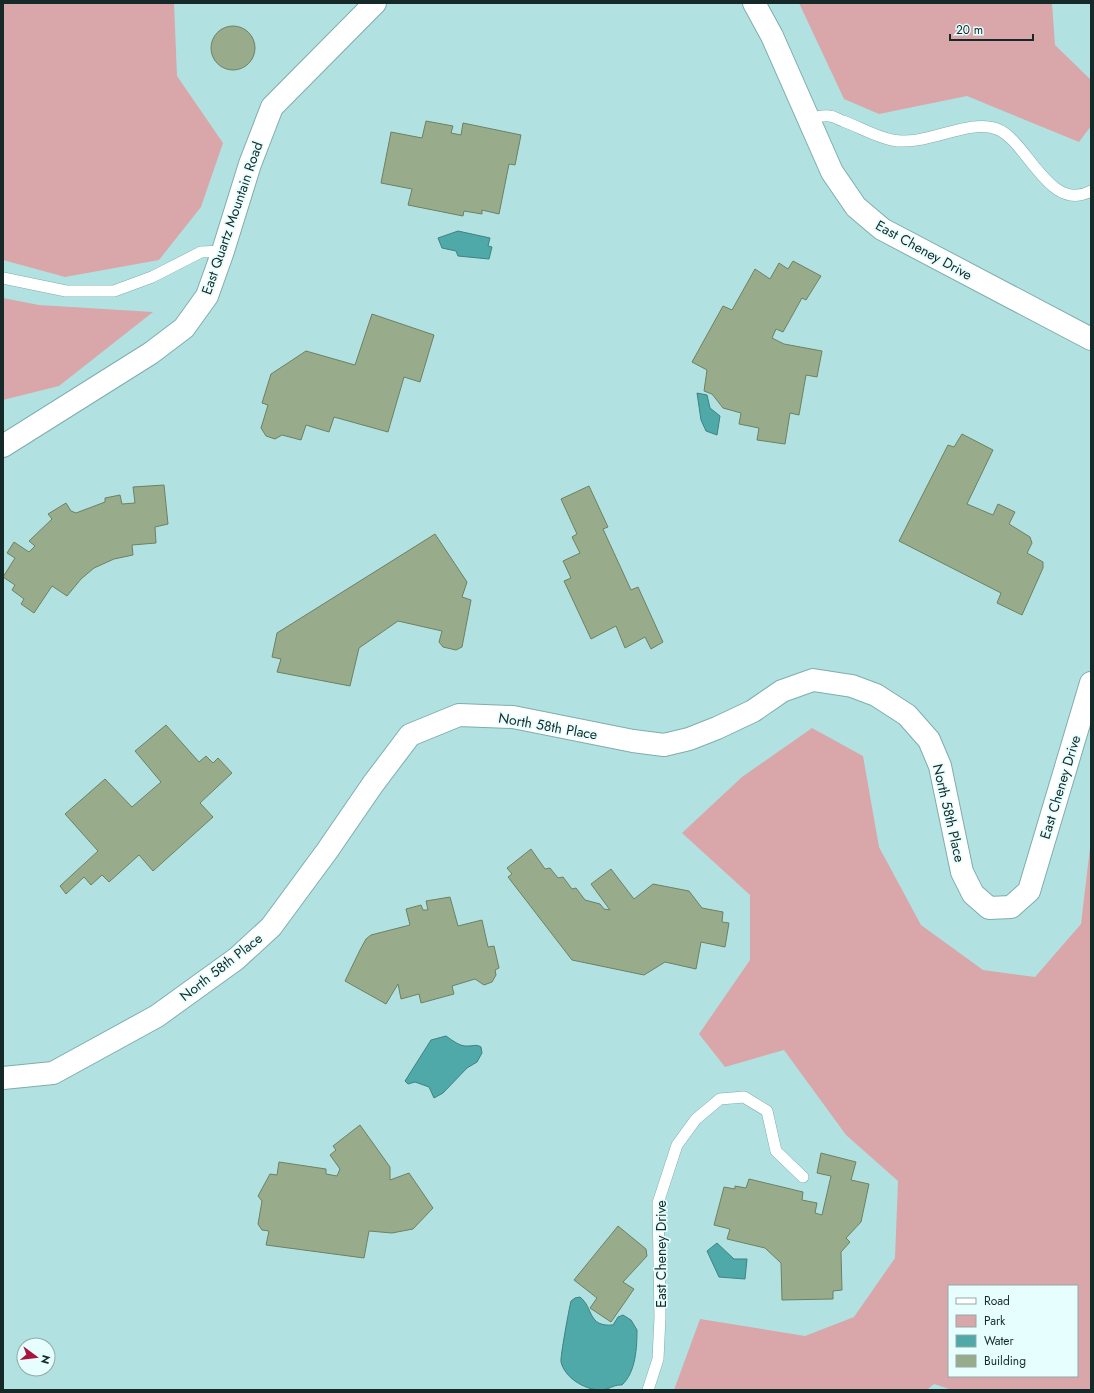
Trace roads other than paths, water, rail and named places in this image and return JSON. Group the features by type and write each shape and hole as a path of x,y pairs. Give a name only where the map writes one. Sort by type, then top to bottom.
{"street":[{"name":"East Quartz Mountain Road","path":"3,446 151,353 184,328 207,296 224,251 250,164 272,107 375,3"},
{"name":"East Cheney Drive","path":"754,3 772,36 832,172 856,207 882,229 1091,339"},
{"name":"North 58th Place","path":"3,1078 53,1073 157,1016 236,959 270,927 410,735 459,715 513,717 633,742 664,745 689,739 717,728 753,711 782,691 814,680 852,686 876,695 907,715 929,740 940,766 962,872 972,894 989,908 1011,907 1029,891"},
{"name":"East Cheney Drive","path":"1029,891 1091,683"}],"lane":[{"path":"808,118 829,116 892,140 918,140 977,126 997,129 1010,139 1046,181 1063,192 1083,195 1091,191"},
{"path":"3,278 66,291 114,292 152,277 201,252 224,251"},
{"name":"East Cheney Drive","path":"648,1390 658,1359 660,1317 658,1203 677,1145 688,1129 696,1119 720,1099 744,1096 767,1111 776,1151 803,1177"}],"water":[{"path":"458,231 490,238 488,246 492,247 489,259 458,256 456,251 442,248 438,238"},
{"path":"697,393 707,395 710,408 720,416 717,435 706,431 701,420"},
{"path":"446,1036 456,1043 465,1046 479,1046 481,1047 482,1053 477,1062 467,1068 443,1093 434,1098 429,1087 415,1082 408,1084 405,1081 431,1040"},
{"path":"717,1243 734,1259 747,1259 745,1279 719,1277 707,1251"},
{"path":"580,1297 584,1301 592,1316 599,1323 613,1325 618,1317 623,1315 631,1320 637,1330 635,1359 627,1380 622,1385 605,1390 593,1389 576,1382 563,1368 561,1359 571,1301"}]}
